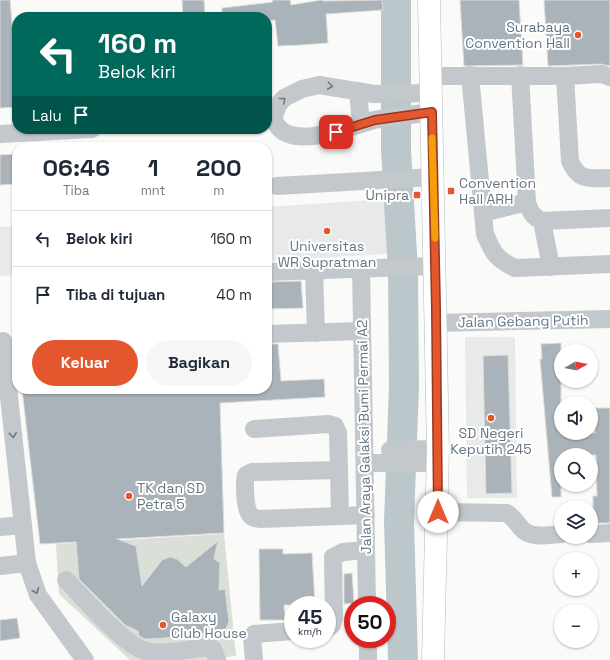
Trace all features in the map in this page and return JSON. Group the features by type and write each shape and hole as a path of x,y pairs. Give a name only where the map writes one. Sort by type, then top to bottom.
{"main road":[{"path":"429,0 433,177 428,266 436,323 428,456 438,512 433,660"}],"street":[{"path":"272,121 280,130 293,135 309,136 336,132 368,122 404,116 431,93 470,75 564,76 602,74 610,77"},
{"path":"470,75 485,234 493,252 503,262 515,268 610,264"},
{"path":"520,75 527,202 530,212 542,221 610,218"},
{"path":"564,76 570,161 574,170 579,176 589,178 610,178"},
{"path":"272,116 284,98 302,89 319,85 366,92 405,94 431,93"},
{"path":"366,92 368,122"},
{"path":"0,134 12,133"},
{"path":"278,186 433,177"},
{"path":"483,213 527,202"},
{"path":"542,221 551,267"},
{"path":"272,272 428,266"},
{"name":"Jalan Araya Galaksi Bumi Permai A2","path":"361,268 362,331 374,456 366,515 367,596"},
{"path":"314,269 316,333"},
{"name":"Jalan Gebang Putih","path":"436,323 610,319"},
{"path":"272,334 362,331"},
{"path":"7,340 6,415 23,525 27,563 38,595 85,660"},
{"path":"254,429 328,424 335,426 338,433 340,516"},
{"path":"374,456 428,456"},
{"path":"339,470 252,472 246,475 244,480 248,513 252,518 260,519 366,515"},
{"path":"438,512 507,513 515,518 521,528 532,536 554,534"},
{"path":"0,527 23,525"},
{"path":"598,534 610,533"},
{"path":"334,596 333,557 342,552 366,550"},
{"path":"0,566 27,563"},
{"path":"66,580 107,623 134,646 148,652 209,647 213,649 217,660"},
{"path":"254,660 252,638 254,634 284,632"}],"shaded area":[{"name":"Universitas WR Supratman","path":"385,199 389,254 272,261 272,207"},
{"path":"12,226 12,275 0,276 0,227"},
{"name":"SD Negeri Keputih 245","path":"465,337 515,337 517,498 467,498"},
{"name":"Galaxy Club House","path":"224,534 236,656 204,660 130,660 59,594 56,544"}],"building":[{"path":"0,0 10,0 12,23 12,107 0,108"},
{"path":"182,0 204,0 205,12 183,12"},
{"path":"272,0 290,0 291,5 321,0 382,0 383,10 326,14 328,43 278,46 275,20 272,20 272,12 222,12 222,8 273,2"},
{"path":"460,0 519,0 523,65 464,66"},
{"name":"Surabaya Convention Hall","path":"544,0 610,0 610,66 601,64 548,66"},
{"path":"12,154 12,184 0,185 0,155"},
{"path":"301,281 303,308 272,309 272,282"},
{"path":"561,343 554,344 554,388 561,388 561,396 554,396 554,440 598,440 598,408 610,408 610,523 598,523 598,500 593,500 593,496 597,496 598,492 598,448 554,448 554,492 561,492 561,497 552,497 540,359 542,359 541,344"},
{"name":"TK dan SD Petra 5","path":"272,344 278,344 281,381 324,379 325,397 220,403 224,533 117,539 136,546 142,586 162,560 170,557 177,559 186,567 218,541 214,559 220,563 219,590 225,589 229,621 226,629 199,634 185,634 166,638 145,639 139,636 138,631 125,625 79,579 76,542 40,544 23,394 272,394"},
{"path":"508,355 512,493 486,494 483,356"},
{"path":"259,549 283,549 283,554 312,553 314,596 284,596 284,620 260,620"},
{"path":"352,573 354,596 344,596 344,574"},
{"path":"17,618 20,638 0,641 0,620"}],"waterway":[{"path":"396,0 396,150 403,271 404,387 399,521 403,660"}],"slow traffic":[{"path":"432,138 435,238"}],"place":[{"name":"Surabaya Convention Hall","path":"578,35"},
{"name":"Convention Hall ARH","path":"451,191"},
{"name":"Unipra","path":"417,195"},
{"name":"Universitas WR Supratman","path":"327,231"},
{"name":"SD Negeri Keputih 245","path":"491,418"},
{"name":"TK dan SD Petra 5","path":"129,496"},
{"name":"Galaxy Club House","path":"163,625"}],"route":[{"path":"336,132 375,120 432,112 438,512"}]}
